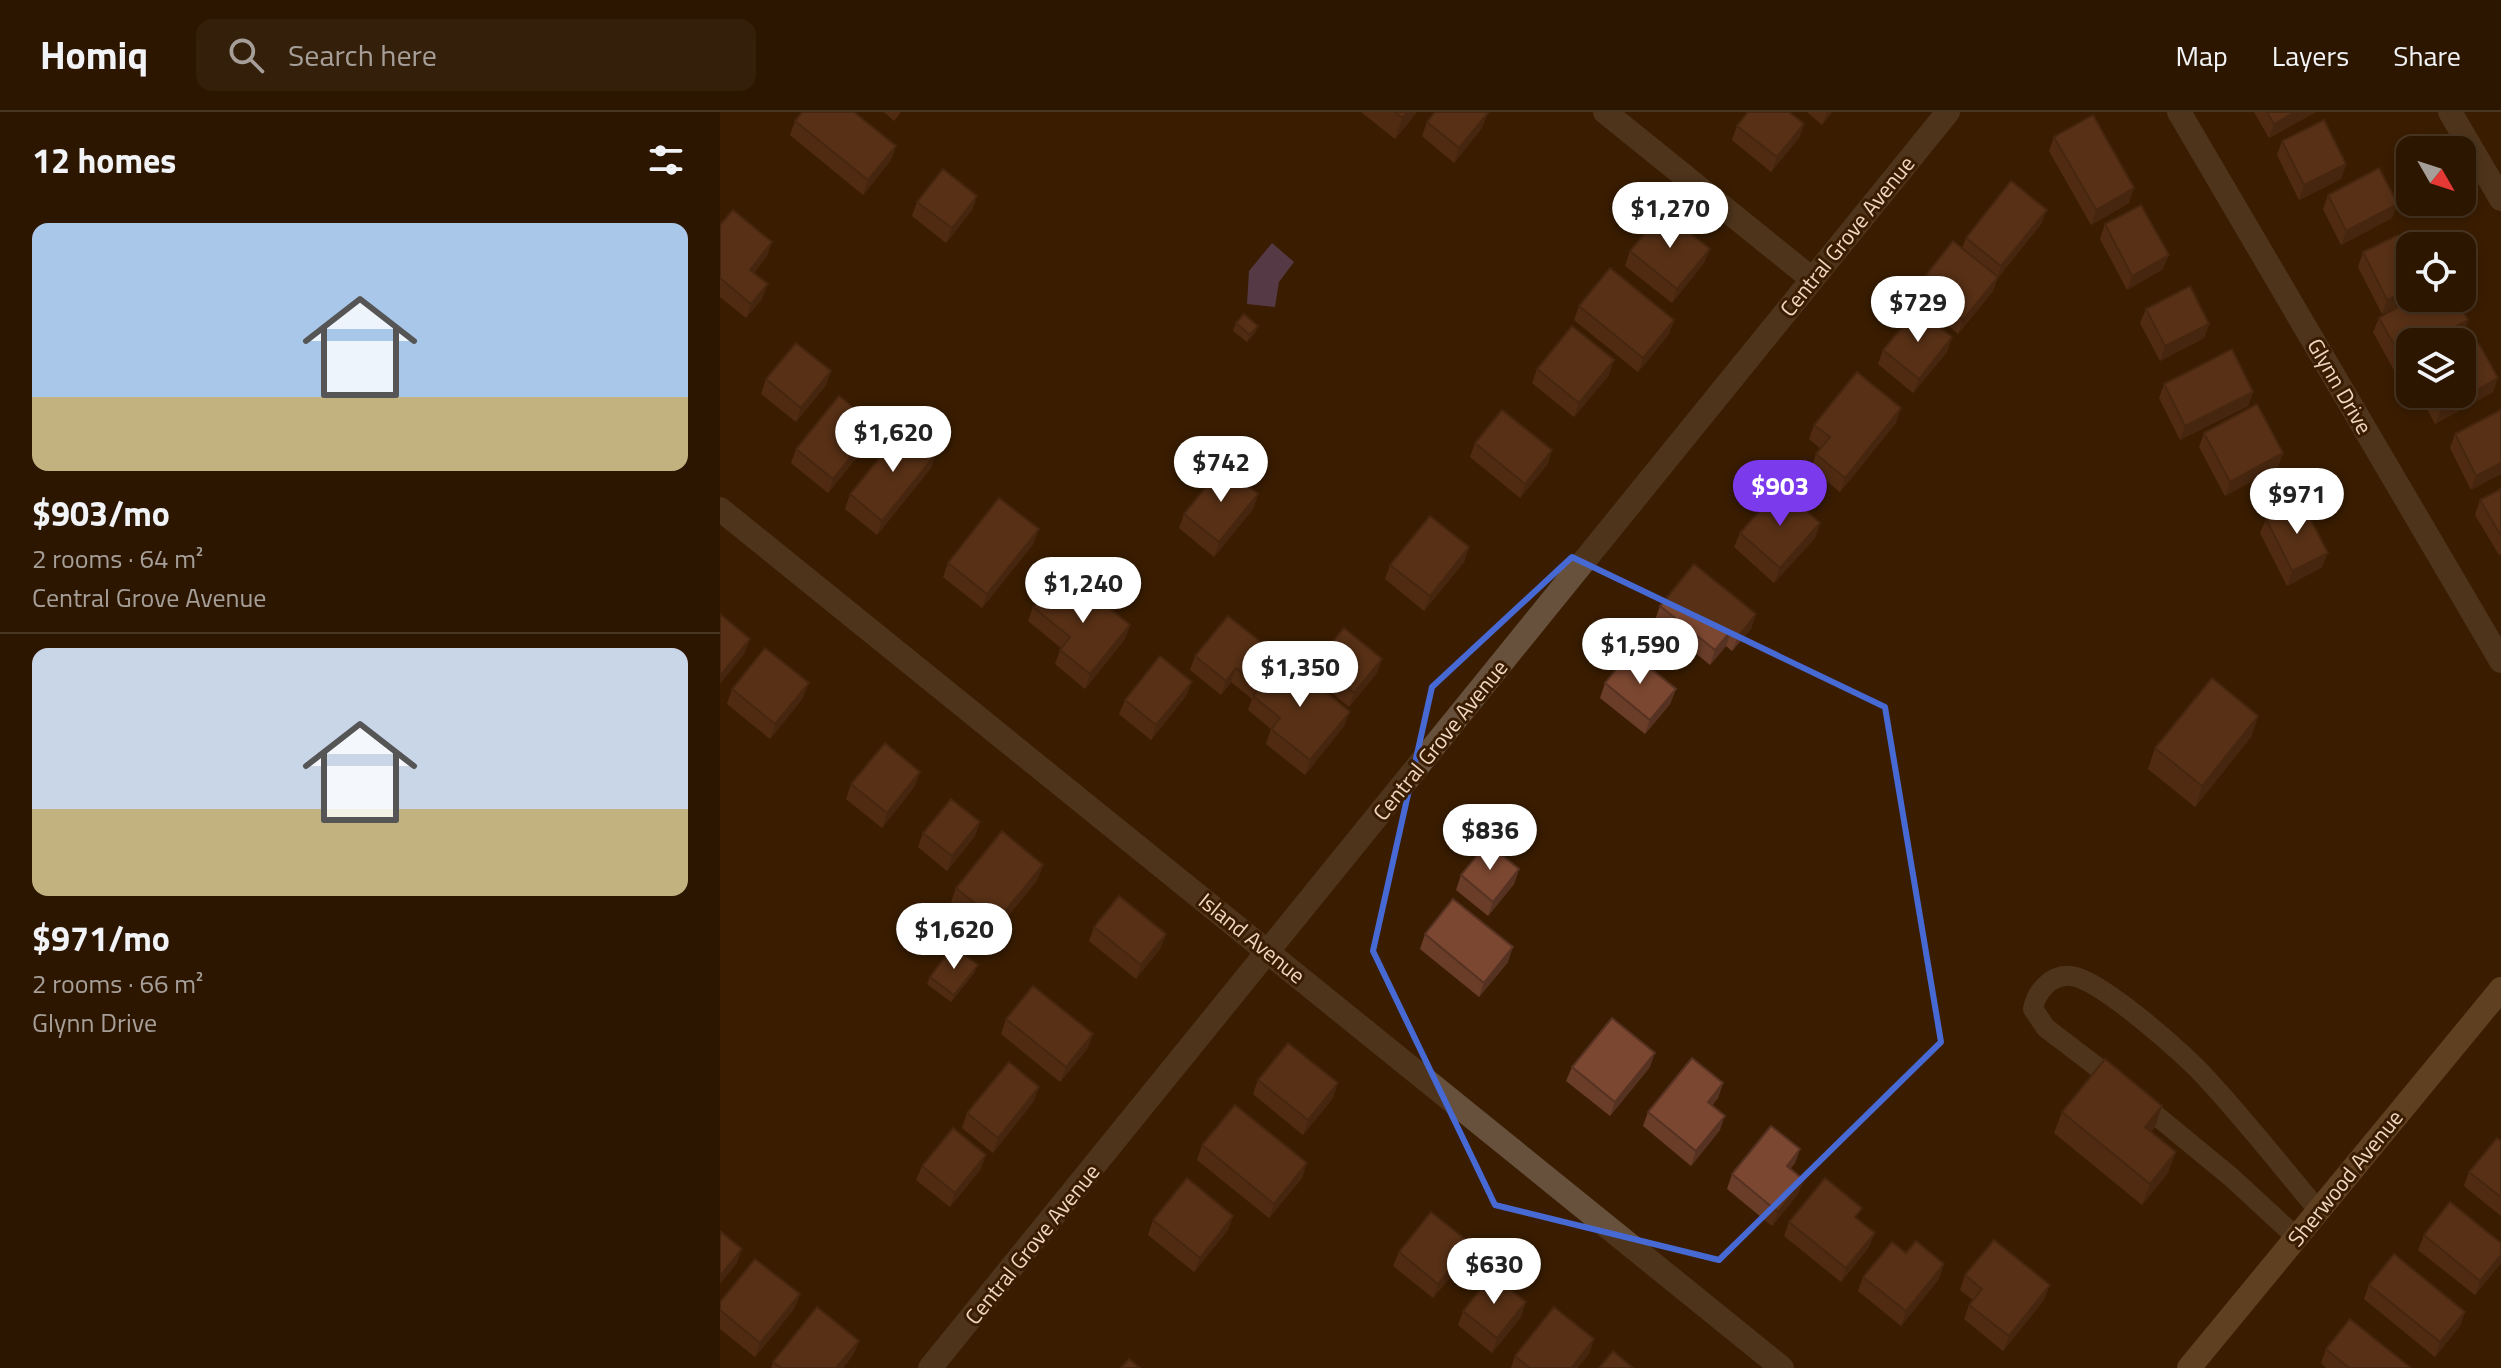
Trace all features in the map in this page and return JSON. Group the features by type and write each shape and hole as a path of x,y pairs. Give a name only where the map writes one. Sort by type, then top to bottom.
{"street":[{"path":"1605,112 1812,279"},
{"name":"Central Grove Avenue","path":"930,1368 1948,112"},
{"name":"Glynn Drive","path":"2179,112 2501,661"},
{"path":"2450,112 2501,199"},
{"name":"Island Avenue","path":"720,509 1782,1368"},
{"name":"Sherwood Avenue","path":"2189,1368 2501,989"}],"lane":[{"path":"2296,1237 2231,1177 2046,1028 2033,1009 2035,997 2048,983 2059,977 2072,976 2088,982 2138,1016 2173,1044 2206,1077 2319,1211"}],"highlighted area":[{"path":"1572,557 1885,707 1941,1042 1719,1260 1495,1205 1373,951 1432,687"}],"shaded area":[{"path":"1272,243 1294,262 1279,282 1275,307 1247,304 1249,271"},
{"path":"1114,563 1129,570 1138,580 1139,591 1131,600 1119,599 1115,589 1101,578 1100,570"}],"building":[{"path":"802,112 854,112 896,146 868,180 795,121"},
{"path":"1435,112 1488,113 1459,148 1427,122"},
{"path":"1748,112 1789,112 1804,124 1777,157 1737,126"},
{"path":"2267,112 2295,112 2274,124"},
{"path":"2093,115 2134,188 2096,210 2054,137"},
{"path":"2324,120 2346,164 2304,185 2282,141"},
{"path":"2379,168 2396,205 2346,231 2328,195"},
{"path":"943,169 977,196 952,228 917,202"},
{"path":"2011,181 2047,210 2001,266 1966,238"},
{"path":"2141,205 2169,255 2132,276 2105,224"},
{"path":"733,210 772,242 750,270 768,284 751,304 720,278 720,225"},
{"path":"1663,211 1710,249 1677,289 1630,251"},
{"path":"2396,236 2396,296 2387,300 2363,252"},
{"path":"1953,241 1998,277 1963,320 1919,284"},
{"path":"1610,268 1674,320 1643,358 1579,306"},
{"path":"2190,286 2209,324 2165,346 2146,309"},
{"path":"2396,308 2396,312 2464,312 2468,320 2453,328 2396,328 2396,348 2379,318"},
{"path":"1917,309 1952,337 1919,379 1883,350"},
{"path":"1244,314 1258,326 1250,335 1236,323"},
{"path":"1572,326 1614,360 1579,403 1537,369"},
{"path":"796,343 831,371 801,408 766,379"},
{"path":"2479,344 2498,378 2476,390 2476,346"},
{"path":"2232,349 2253,392 2185,426 2164,384"},
{"path":"1857,372 1901,408 1845,478 1816,454 1830,437 1814,425"},
{"path":"839,396 876,426 833,479 796,449"},
{"path":"2257,404 2283,453 2230,482 2204,433"},
{"path":"1502,410 1552,450 1525,484 1475,443"},
{"path":"2501,410 2501,463 2476,476 2455,434"},
{"path":"904,428 936,454 882,521 850,494"},
{"path":"1223,466 1258,494 1219,542 1184,514"},
{"path":"1781,487 1820,523 1780,568 1740,533"},
{"path":"2501,489 2501,536 2480,500"},
{"path":"999,498 1039,529 987,594 948,563"},
{"path":"2301,501 2328,553 2292,571 2266,519"},
{"path":"1430,516 1469,547 1430,596 1390,565"},
{"path":"1694,564 1756,614 1738,637 1731,631 1715,650 1660,606"},
{"path":"1052,584 1072,600 1083,587 1130,625 1090,674 1060,650 1070,637 1033,607"},
{"path":"720,614 750,639 720,676"},
{"path":"1228,616 1281,658 1258,686 1236,668 1226,681 1195,656"},
{"path":"1344,628 1382,659 1354,693 1316,662"},
{"path":"765,648 809,683 775,724 732,689"},
{"path":"1630,652 1676,689 1650,720 1605,683"},
{"path":"1160,656 1192,682 1156,725 1125,700"},
{"path":"1284,658 1350,712 1310,760 1271,729 1280,718 1253,696"},
{"path":"2212,678 2258,716 2202,786 2155,748"},
{"path":"885,743 920,772 887,813 851,784"},
{"path":"951,799 980,822 952,856 923,833"},
{"path":"1002,831 1043,865 997,921 956,888"},
{"path":"1487,843 1519,869 1493,902 1461,875"},
{"path":"1119,896 1166,934 1141,965 1094,927"},
{"path":"1453,899 1513,947 1484,983 1425,934"},
{"path":"953,946 978,965 954,995 930,977"},
{"path":"1033,986 1093,1034 1066,1067 1006,1019"},
{"path":"1612,1018 1655,1053 1615,1102 1572,1067"},
{"path":"1288,1043 1338,1083 1308,1120 1258,1080"},
{"path":"1692,1058 1723,1083 1708,1102 1725,1116 1696,1151 1648,1112"},
{"path":"2105,1059 2162,1106 2145,1127 2176,1152 2150,1184 2062,1112"},
{"path":"1009,1062 1039,1087 998,1138 967,1113"},
{"path":"1235,1105 1307,1163 1274,1204 1202,1145"},
{"path":"1771,1126 1800,1149 1787,1166 1804,1180 1778,1212 1732,1174"},
{"path":"953,1128 986,1155 955,1193 922,1166"},
{"path":"2497,1138 2501,1141 2501,1197 2469,1172"},
{"path":"1187,1178 1233,1216 1200,1258 1153,1220"},
{"path":"1825,1178 1862,1208 1855,1217 1875,1233 1846,1268 1789,1222"},
{"path":"2450,1202 2501,1243 2501,1255 2480,1281 2424,1235"},
{"path":"1431,1212 1471,1244 1438,1284 1399,1252"},
{"path":"720,1231 742,1249 720,1276"},
{"path":"1994,1240 2050,1285 2009,1336 1969,1305 1982,1289 1965,1275"},
{"path":"1916,1241 1944,1264 1906,1311 1863,1277 1892,1242 1906,1253"},
{"path":"2394,1254 2465,1312 2440,1342 2369,1285"},
{"path":"755,1259 800,1294 760,1343 720,1310 720,1302"},
{"path":"1492,1275 1526,1302 1497,1338 1463,1311"},
{"path":"817,1307 859,1341 836,1368 781,1368 773,1362"},
{"path":"1554,1307 1594,1339 1571,1368 1530,1368 1515,1356"},
{"path":"2350,1319 2411,1368 2349,1368 2326,1349"},
{"path":"1613,1351 1633,1368 1599,1368"},
{"path":"1129,1359 1140,1368 1121,1368"}]}
